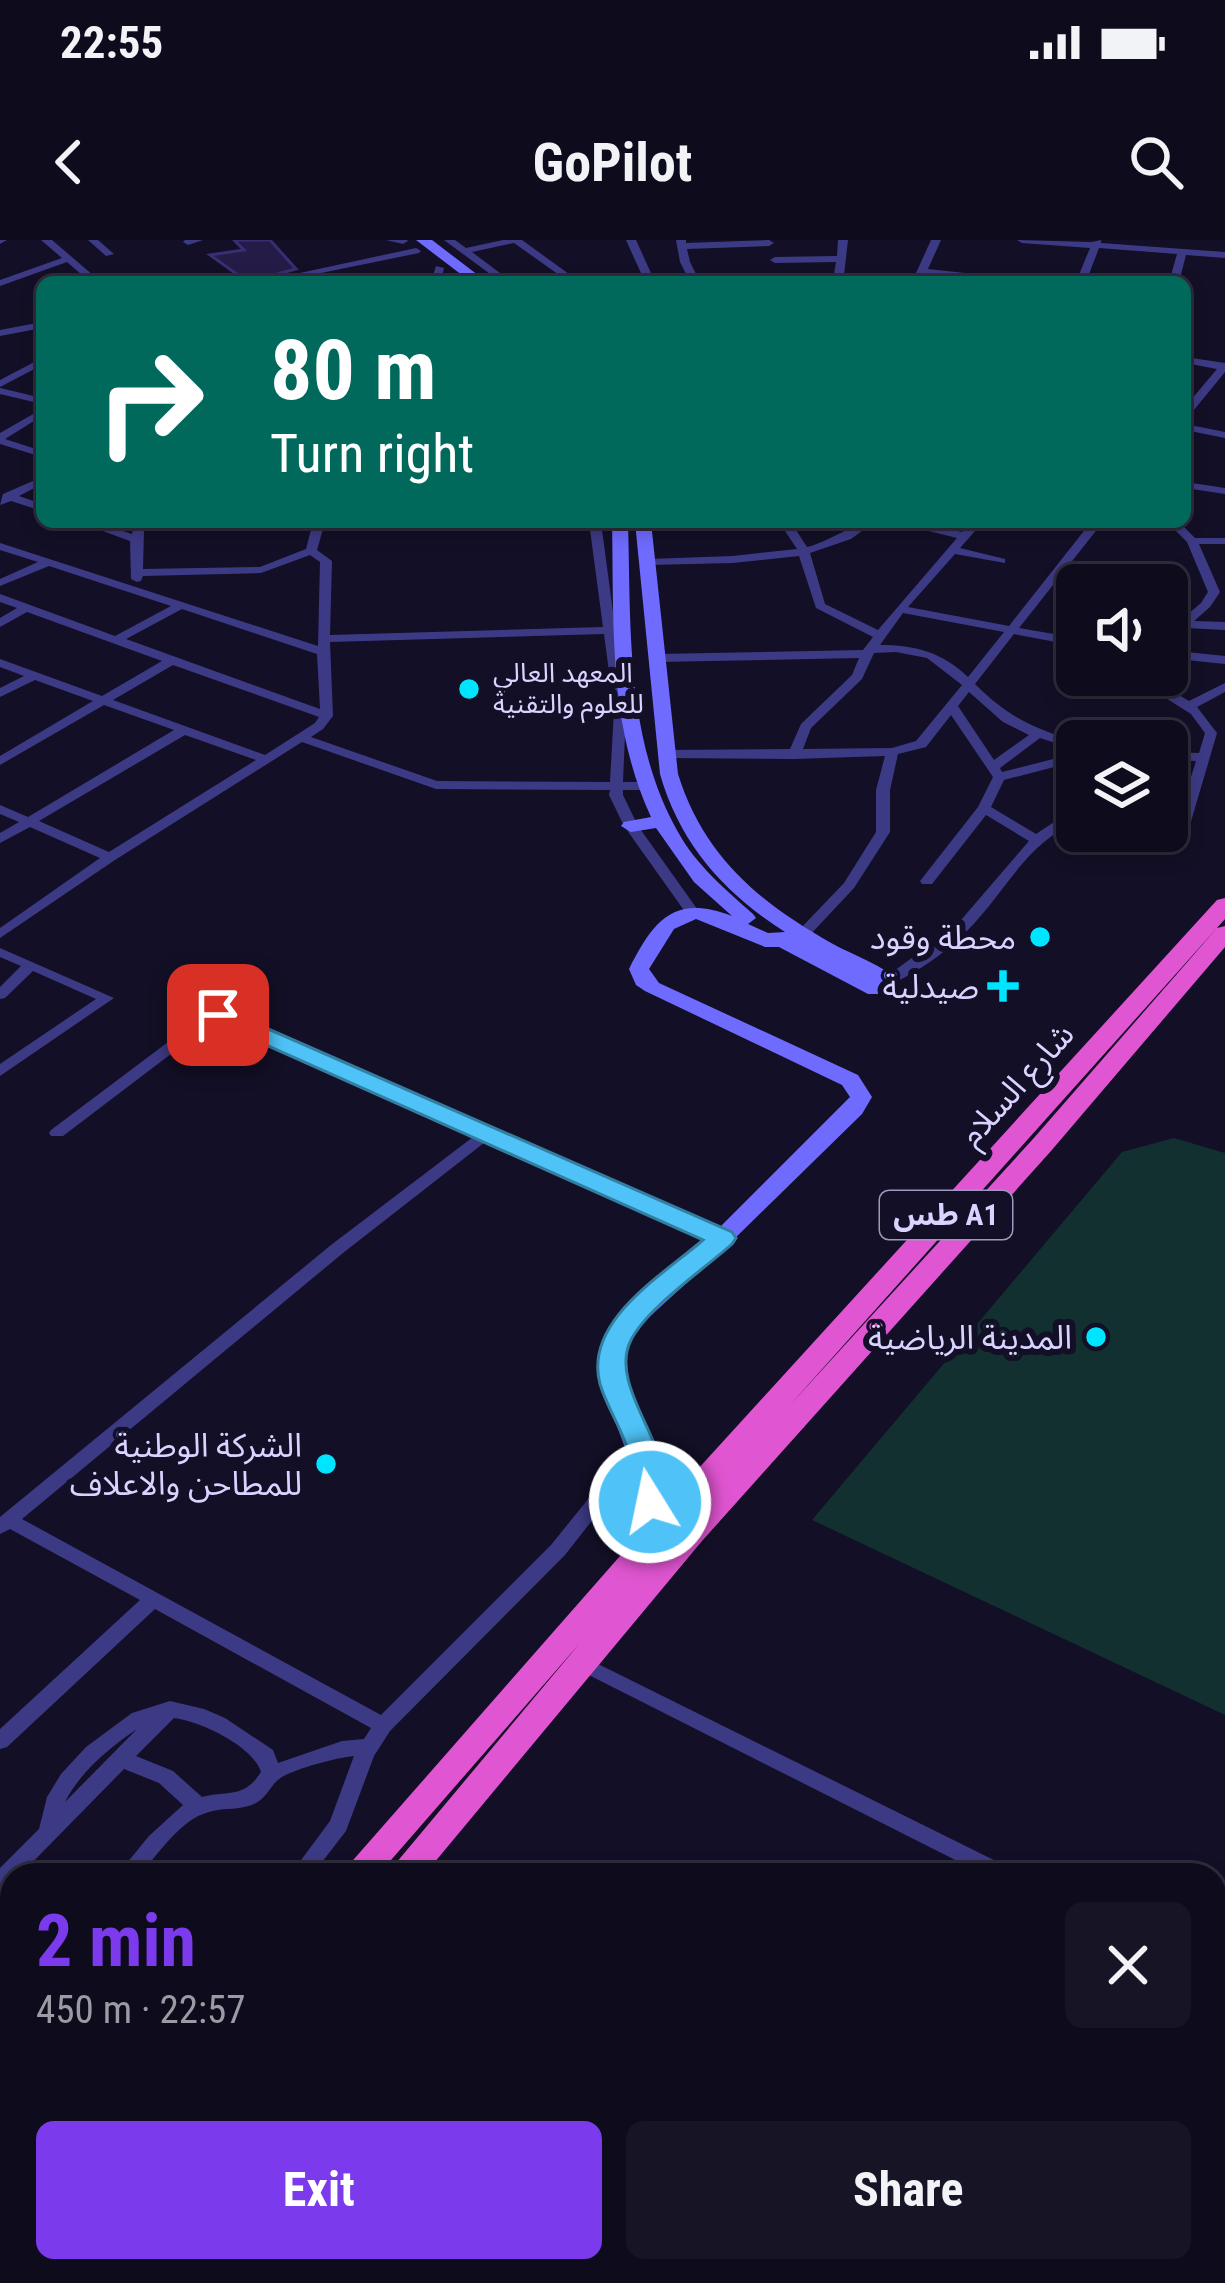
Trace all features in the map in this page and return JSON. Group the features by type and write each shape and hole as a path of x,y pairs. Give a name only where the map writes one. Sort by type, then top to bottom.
{"highway":[{"name":"شارع السلام","path":"679,1528 1225,905"},
{"name":"شارع السلام","path":"679,1528 1042,1145 1225,933"},
{"name":"طس A1","path":"369,1863 634,1561 679,1528"},
{"name":"طس A1","path":"413,1863 582,1663 679,1528"}],"main road":[{"path":"411,243 435,276"},
{"path":"411,243 469,276"},
{"path":"620,528 620,644 644,786 658,822 675,850 709,887 882,985"},
{"path":"645,528 672,794 704,850 794,938"},
{"path":"620,644 641,655 656,649"},
{"path":"631,826 658,822"},
{"path":"634,1561 650,1502 644,1454 614,1382 615,1343 637,1313 722,1238 861,1097 850,1080 643,981 639,969 658,936 674,920 693,913 721,915 767,941 794,938"}],"street":[{"path":"46,240 90,276"},
{"path":"94,240 109,254"},
{"path":"391,240 411,243"},
{"path":"449,240 499,276"},
{"path":"464,250 516,240 567,276"},
{"path":"631,240 647,276"},
{"path":"838,276 843,240"},
{"path":"921,276 936,240"},
{"path":"1022,240 1225,255"},
{"path":"693,276 682,243 768,242 778,265 841,259"},
{"path":"286,276 411,243"},
{"path":"1083,276 1096,243"},
{"path":"1176,276 1182,252"},
{"path":"0,283 70,258"},
{"path":"925,271 968,276"},
{"path":"0,333 36,326"},
{"path":"1191,361 1224,366"},
{"path":"0,388 36,365"},
{"path":"1191,407 1224,366"},
{"path":"0,388 36,399"},
{"path":"0,440 36,416"},
{"path":"1191,428 1225,435"},
{"path":"0,440 36,452"},
{"path":"3,498 36,483"},
{"path":"1191,486 1225,491"},
{"path":"3,498 36,506"},
{"path":"311,551 318,528"},
{"path":"597,528 620,644 615,787 631,826 693,913"},
{"path":"789,528 804,553 820,606 880,636"},
{"path":"649,562 804,553 847,538 860,528"},
{"path":"926,528 964,536"},
{"path":"794,755 802,730 858,676 880,636 971,528"},
{"path":"667,754 892,752 928,740 1092,528"},
{"path":"1179,528 1192,541 1218,599 1188,622"},
{"path":"134,591 139,573 138,529"},
{"path":"1192,541 1225,541"},
{"path":"0,546 179,606 324,645 620,644"},
{"path":"952,550 1001,561"},
{"path":"139,573 261,570 311,551"},
{"path":"311,551 326,561 327,716"},
{"path":"0,583 46,562"},
{"path":"0,598 327,716"},
{"path":"118,639 179,606"},
{"path":"0,622 25,608"},
{"path":"901,609 1056,639"},
{"path":"1188,624 1225,626"},
{"path":"656,649 916,648 970,681 1000,714 1056,740"},
{"path":"1188,657 1225,660"},
{"path":"0,761 174,659"},
{"path":"0,663 262,758"},
{"path":"0,693 35,675"},
{"path":"1190,706 1225,686"},
{"path":"1172,696 1205,720 1211,733 1188,798"},
{"path":"952,707 996,772"},
{"path":"0,934 110,856 327,716"},
{"path":"0,839 184,730"},
{"path":"927,881 984,808 1003,756 1038,734"},
{"path":"300,737 436,785 644,786"},
{"path":"794,938 849,885 883,832 883,790 892,752"},
{"path":"1188,757 1205,758"},
{"path":"996,772 1056,761"},
{"path":"984,808 1038,841"},
{"path":"0,809 110,856"},
{"path":"882,985 963,927 1056,826"},
{"path":"0,952 99,991 107,1000 0,1071"},
{"path":"0,995 31,965"},
{"path":"57,1133 218,1015 722,1238"},
{"path":"382,1725 5,1524 306,1274 485,1136"},
{"path":"310,1863 339,1826 382,1725 522,1588 624,1467 644,1454"},
{"path":"0,1741 152,1600"},
{"path":"582,1663 981,1863"},
{"path":"15,1863 170,1709"},
{"path":"49,1832 51,1805 67,1778 127,1722 146,1712 170,1709 201,1716 261,1752 271,1773"},
{"path":"139,1863 198,1806 249,1800 271,1773 342,1749 370,1746"},
{"path":"122,1759 166,1777 198,1806"}],"green space":[{"name":"المدينة الرياضية","path":"1174,1138 1225,1153 1225,1715 812,1520 1122,1152"}],"building":[{"path":"234,240 270,240 296,269 270,276 240,276 210,255 244,250"}],"place":[{"name":"المعهد العالي للعلوم والتقنية","path":"469,689"},
{"name":"محطة وقود","path":"1040,937"},
{"name":"صيدلية","path":"1003,986"},
{"name":"المدينة الرياضية","path":"1096,1337"},
{"name":"الشركة الوطنية للمطاحن والاعلاف","path":"326,1464"}],"route":[{"path":"218,1015 722,1238 637,1313 619,1334 612,1353 614,1382 644,1454 650,1502"}]}
